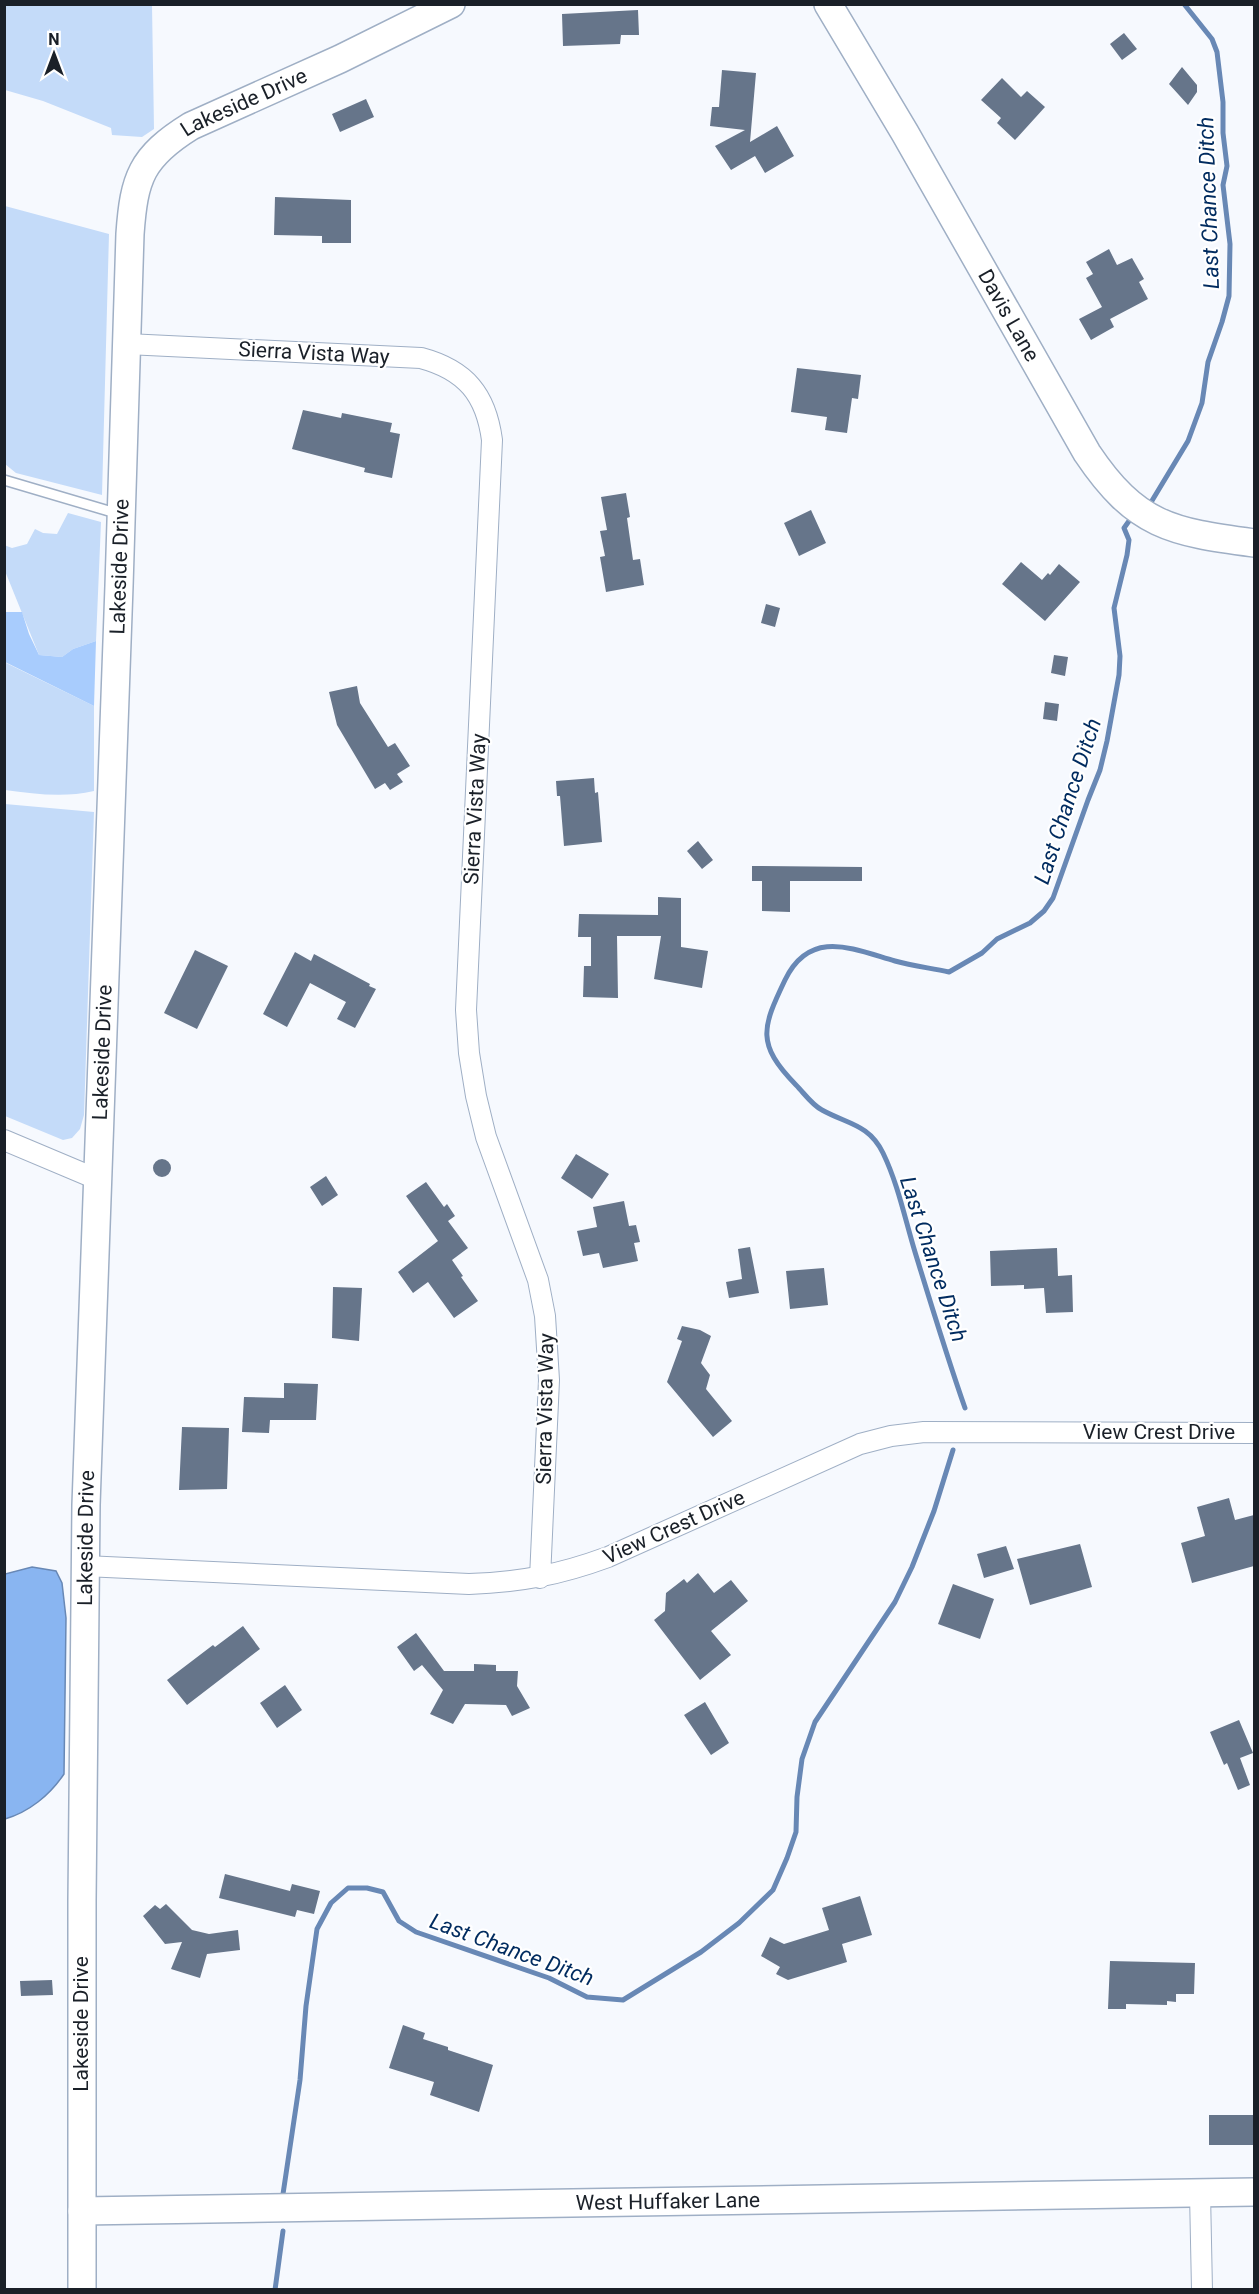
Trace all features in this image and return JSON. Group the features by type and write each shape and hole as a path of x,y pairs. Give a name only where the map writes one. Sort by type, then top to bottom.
{"street":[{"name":"Lakeside Drive","path":"82,2289 85,1566 133,203 138,179 153,155 174,137 212,115 340,58 451,4"},
{"name":"Davis Lane","path":"828,4 1087,453 1107,482 1132,506 1166,526 1191,534 1254,543"},
{"name":"Sierra Vista Way","path":"127,344 422,358 449,368 471,386 483,403 490,422 492,440 466,1010 469,1053 486,1137 537,1280 545,1317 549,1380 540,1578"},
{"path":"4,1140 99,1180"},
{"name":"View Crest Drive","path":"85,1566 469,1584 506,1583 540,1578 608,1557 860,1444 891,1436 924,1432 1254,1432"},
{"name":"West Huffaker Lane","path":"82,2211 1254,2192"},
{"path":"1200,2193 1202,2289"}],"lane":[{"path":"4,480 122,515"}],"shaded area":[{"path":"4,5 152,5 154,129 142,137 112,135 111,128 43,101 5,90"},
{"path":"5,206 109,234 102,495 16,473 5,464"},
{"path":"68,513 101,522 96,641 73,649 62,657 39,655 5,571 4,545 12,548 27,544 35,529 43,533 57,534"},
{"path":"4,612 22,612 39,655 62,657 73,649 96,641 94,706 5,662"},
{"path":"4,662 94,706 94,791 61,795 5,790"},
{"path":"5,804 94,812 84,1115 80,1129 72,1138 63,1140 5,1116"},
{"path":"32,1567 56,1571 62,1583 66,1618 64,1774 38,1802 5,1819 5,1574"}],"building":[{"path":"638,10 639,35 621,35 620,44 563,46 562,14"},
{"path":"1124,33 1137,49 1122,60 1110,44"},
{"path":"1182,67 1197,85 1197,92 1188,105 1169,84"},
{"path":"722,70 756,73 750,142 777,126 794,156 765,173 755,156 731,170 715,146 745,130 710,126 712,107 719,107"},
{"path":"1002,78 1021,97 1027,91 1045,107 1015,140 997,123 1001,118 981,100"},
{"path":"366,99 374,117 340,132 332,114"},
{"path":"275,197 351,200 351,243 322,243 322,236 274,235"},
{"path":"1109,249 1117,265 1132,258 1144,279 1139,282 1148,299 1110,319 1114,327 1091,340 1079,319 1102,307 1086,278 1093,274 1086,262"},
{"path":"797,368 861,375 858,399 852,398 847,433 825,430 827,417 791,412"},
{"path":"303,410 341,418 342,413 392,423 390,432 400,434 392,478 364,472 365,468 292,449"},
{"path":"626,493 633,560 640,559 644,585 606,592 600,557 605,556 600,531 607,530 601,497"},
{"path":"811,510 826,543 799,556 784,523"},
{"path":"1021,562 1042,580 1048,573 1050,575 1059,564 1080,582 1045,621 1002,584"},
{"path":"766,604 780,608 775,627 761,623"},
{"path":"1054,655 1068,657 1065,676 1051,673"},
{"path":"357,686 360,703 388,747 395,743 410,766 397,774 403,782 390,790 385,783 375,789 337,725 329,692"},
{"path":"1045,702 1059,704 1057,721 1043,719"},
{"path":"594,778 595,793 598,792 602,842 564,846 560,796 557,796 556,781"},
{"path":"698,841 713,860 702,869 687,851"},
{"path":"752,866 862,867 862,881 790,881 790,912 762,911 762,881 752,881"},
{"path":"658,897 681,898 681,947 708,951 702,988 654,979 661,936 617,936 618,998 583,997 584,966 591,966 591,937 578,937 579,914 658,915"},
{"path":"195,950 228,966 197,1029 164,1013"},
{"path":"295,952 311,961 314,954 376,989 355,1028 337,1019 346,1002 310,983 287,1027 263,1014"},
{"path":"576,1154 609,1174 592,1199 561,1178"},
{"path":"162,1159 168,1162 171,1168 168,1174 162,1177 156,1174 153,1168 156,1162"},
{"path":"326,1176 338,1195 322,1206 310,1187"},
{"path":"426,1182 444,1207 447,1204 455,1216 448,1221 468,1248 452,1260 478,1301 454,1318 428,1282 413,1293 398,1272 438,1241 406,1196"},
{"path":"624,1201 629,1226 636,1225 640,1242 634,1243 638,1261 603,1268 599,1253 583,1256 577,1231 597,1227 593,1207"},
{"path":"750,1247 759,1293 729,1298 726,1282 742,1279 738,1249"},
{"path":"1057,1248 1058,1276 1072,1275 1073,1312 1046,1313 1044,1288 1024,1289 1024,1285 991,1286 990,1251"},
{"path":"824,1268 828,1305 790,1309 786,1271"},
{"path":"333,1287 362,1288 359,1341 332,1338"},
{"path":"682,1326 700,1330 711,1336 701,1363 710,1375 706,1389 732,1421 713,1437 667,1382 682,1341 677,1339"},
{"path":"284,1383 318,1384 316,1420 270,1420 269,1433 242,1432 244,1397 284,1398"},
{"path":"182,1427 229,1428 227,1489 179,1490"},
{"path":"1229,1498 1235,1520 1254,1515 1254,1566 1192,1583 1181,1543 1205,1536 1197,1507"},
{"path":"1080,1544 1092,1587 1030,1605 1017,1559"},
{"path":"1006,1546 1014,1569 984,1578 977,1554"},
{"path":"698,1573 714,1593 731,1580 748,1601 711,1631 731,1655 700,1680 654,1620 665,1611 666,1593 684,1579 687,1583"},
{"path":"953,1584 994,1599 980,1639 938,1624"},
{"path":"243,1626 260,1649 187,1705 167,1680 213,1645 215,1647"},
{"path":"416,1633 444,1671 474,1671 474,1664 496,1665 496,1671 518,1671 517,1686 530,1708 512,1716 506,1705 465,1704 453,1724 430,1714 443,1690 422,1665 414,1671 397,1647"},
{"path":"285,1685 302,1710 277,1728 260,1703"},
{"path":"705,1702 729,1743 711,1755 684,1715"},
{"path":"1239,1720 1253,1753 1240,1758 1250,1785 1238,1790 1227,1763 1224,1765 1210,1732"},
{"path":"225,1874 290,1891 292,1884 320,1891 314,1914 297,1910 295,1917 219,1898"},
{"path":"860,1896 872,1935 842,1944 847,1962 788,1980 776,1974 780,1967 761,1956 770,1937 784,1944 829,1930 822,1908"},
{"path":"166,1904 192,1930 209,1934 238,1930 240,1950 207,1954 200,1978 171,1969 182,1942 165,1944 143,1916 155,1905 160,1909"},
{"path":"1110,1961 1195,1963 1194,1994 1176,1994 1176,2002 1167,2001 1167,2005 1126,2004 1126,2009 1108,2009"},
{"path":"52,1980 53,1995 21,1996 20,1981"},
{"path":"403,2025 425,2033 423,2039 493,2065 479,2112 430,2095 434,2082 389,2068"},
{"path":"1209,2115 1254,2115 1254,2145 1209,2145"}],"waterway":[{"name":"Last Chance Ditch","path":"1150,504 1188,441 1202,403 1208,362 1229,296 1230,244 1223,185 1227,166 1217,52 1212,39 1184,4"},
{"name":"Last Chance Ditch","path":"965,1408 897,1189 883,1153 864,1130 815,1105 783,1071 769,1046 768,1024 771,1011 785,980 795,964 807,953 820,948 848,948 902,963 949,972 982,953 997,939 1030,923 1044,911 1053,898 1100,770 1107,741 1119,675 1120,656 1114,608 1127,555 1129,540 1124,528 1129,521"},
{"name":"Last Chance Ditch","path":"283,2194 300,2080 306,2006 317,1929 331,1903 348,1888 367,1888 383,1892 399,1921 416,1932 549,1978 587,1997 623,2000 701,1952 739,1923 773,1890 796,1832 797,1797 802,1759 815,1722 895,1602 912,1567 934,1511 953,1450"},
{"name":"Last Chance Ditch","path":"275,2290 283,2231"}]}
